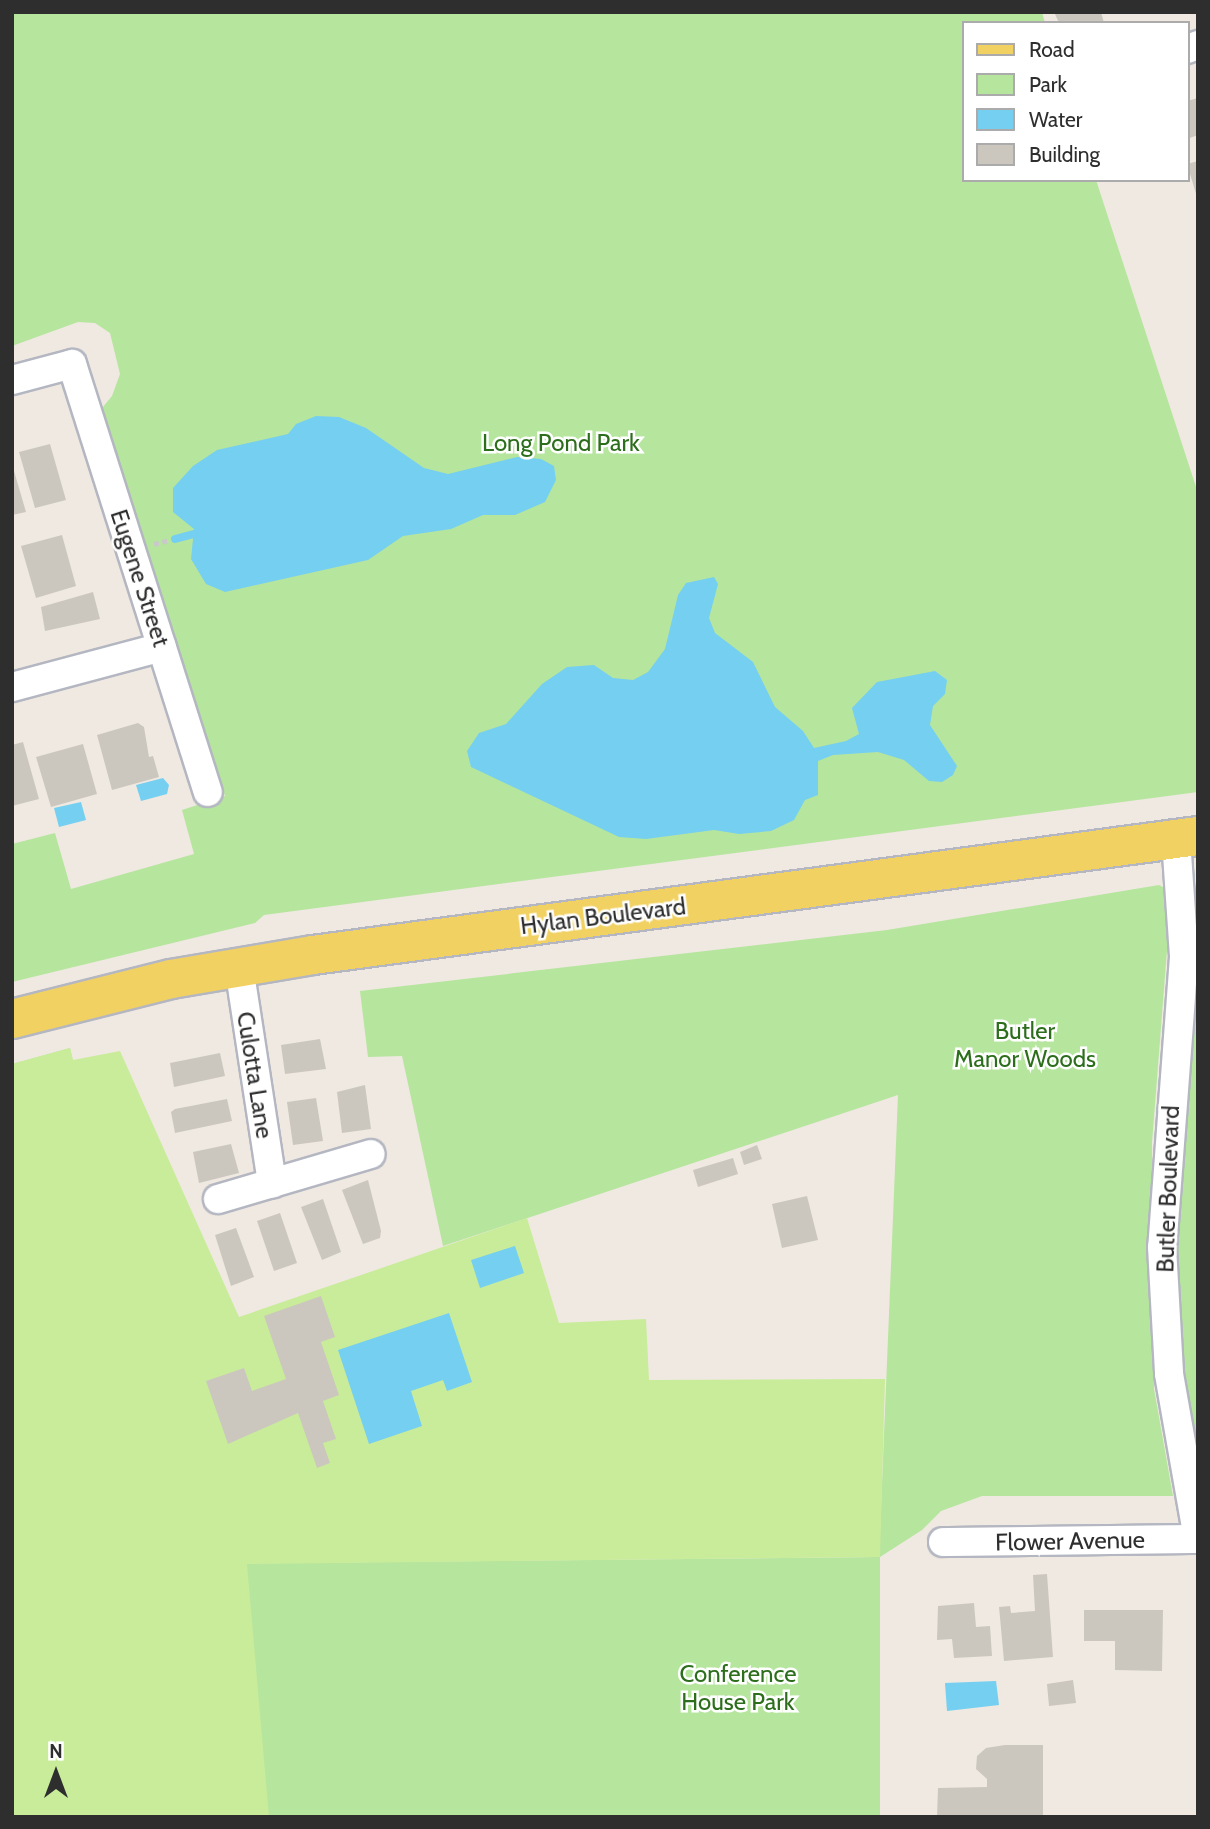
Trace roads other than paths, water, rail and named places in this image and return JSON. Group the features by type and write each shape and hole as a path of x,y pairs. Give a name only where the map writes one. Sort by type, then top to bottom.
{"main road":[{"name":"Hylan Boulevard","path":"12,1019 239,967 1187,838"}],"street":[{"name":"Eugene Street","path":"12,380 72,364 208,792"},
{"path":"12,687 162,646"},
{"name":"Butler Boulevard","path":"1187,838 1184,957 1162,1247 1169,1374 1198,1539"},
{"name":"Culotta Lane","path":"239,967 272,1183"},
{"path":"218,1199 371,1154"},
{"name":"Flower Avenue","path":"943,1542 1198,1539"}],"water":[{"path":"316,416 339,417 366,428 424,468 448,474 517,457 541,459 554,466 556,480 545,502 515,515 483,515 451,529 403,536 368,560 225,592 206,584 191,559 194,529 173,512 173,488 193,466 217,450 288,434 296,424"},
{"path":"714,577 718,584 709,618 715,633 753,662 775,707 803,731 814,748 846,741 859,734 852,708 877,682 935,671 947,680 945,694 933,706 930,725 957,766 953,775 942,782 929,781 904,760 878,752 833,755 818,761 818,795 805,800 794,820 771,831 739,834 714,830 646,839 619,837 471,767 467,751 479,733 506,724 542,684 567,667 594,665 613,678 633,680 648,672 665,649 678,595 686,583"},
{"path":"163,778 169,785 167,794 141,801 136,785"},
{"path":"81,802 86,820 59,827 54,808"},
{"path":"515,1246 524,1273 480,1288 471,1260"},
{"path":"449,1313 472,1382 447,1391 443,1380 411,1391 422,1426 369,1444 338,1350"},
{"path":"996,1681 999,1705 947,1711 945,1683"}],"waterway":[{"path":"175,539 194,534"}],"park label":[{"name":"Long Pond Park","path":"561,443"},
{"name":"Butler Manor Woods","path":"1025,1045"},
{"name":"Conference House Park","path":"738,1688"}]}
